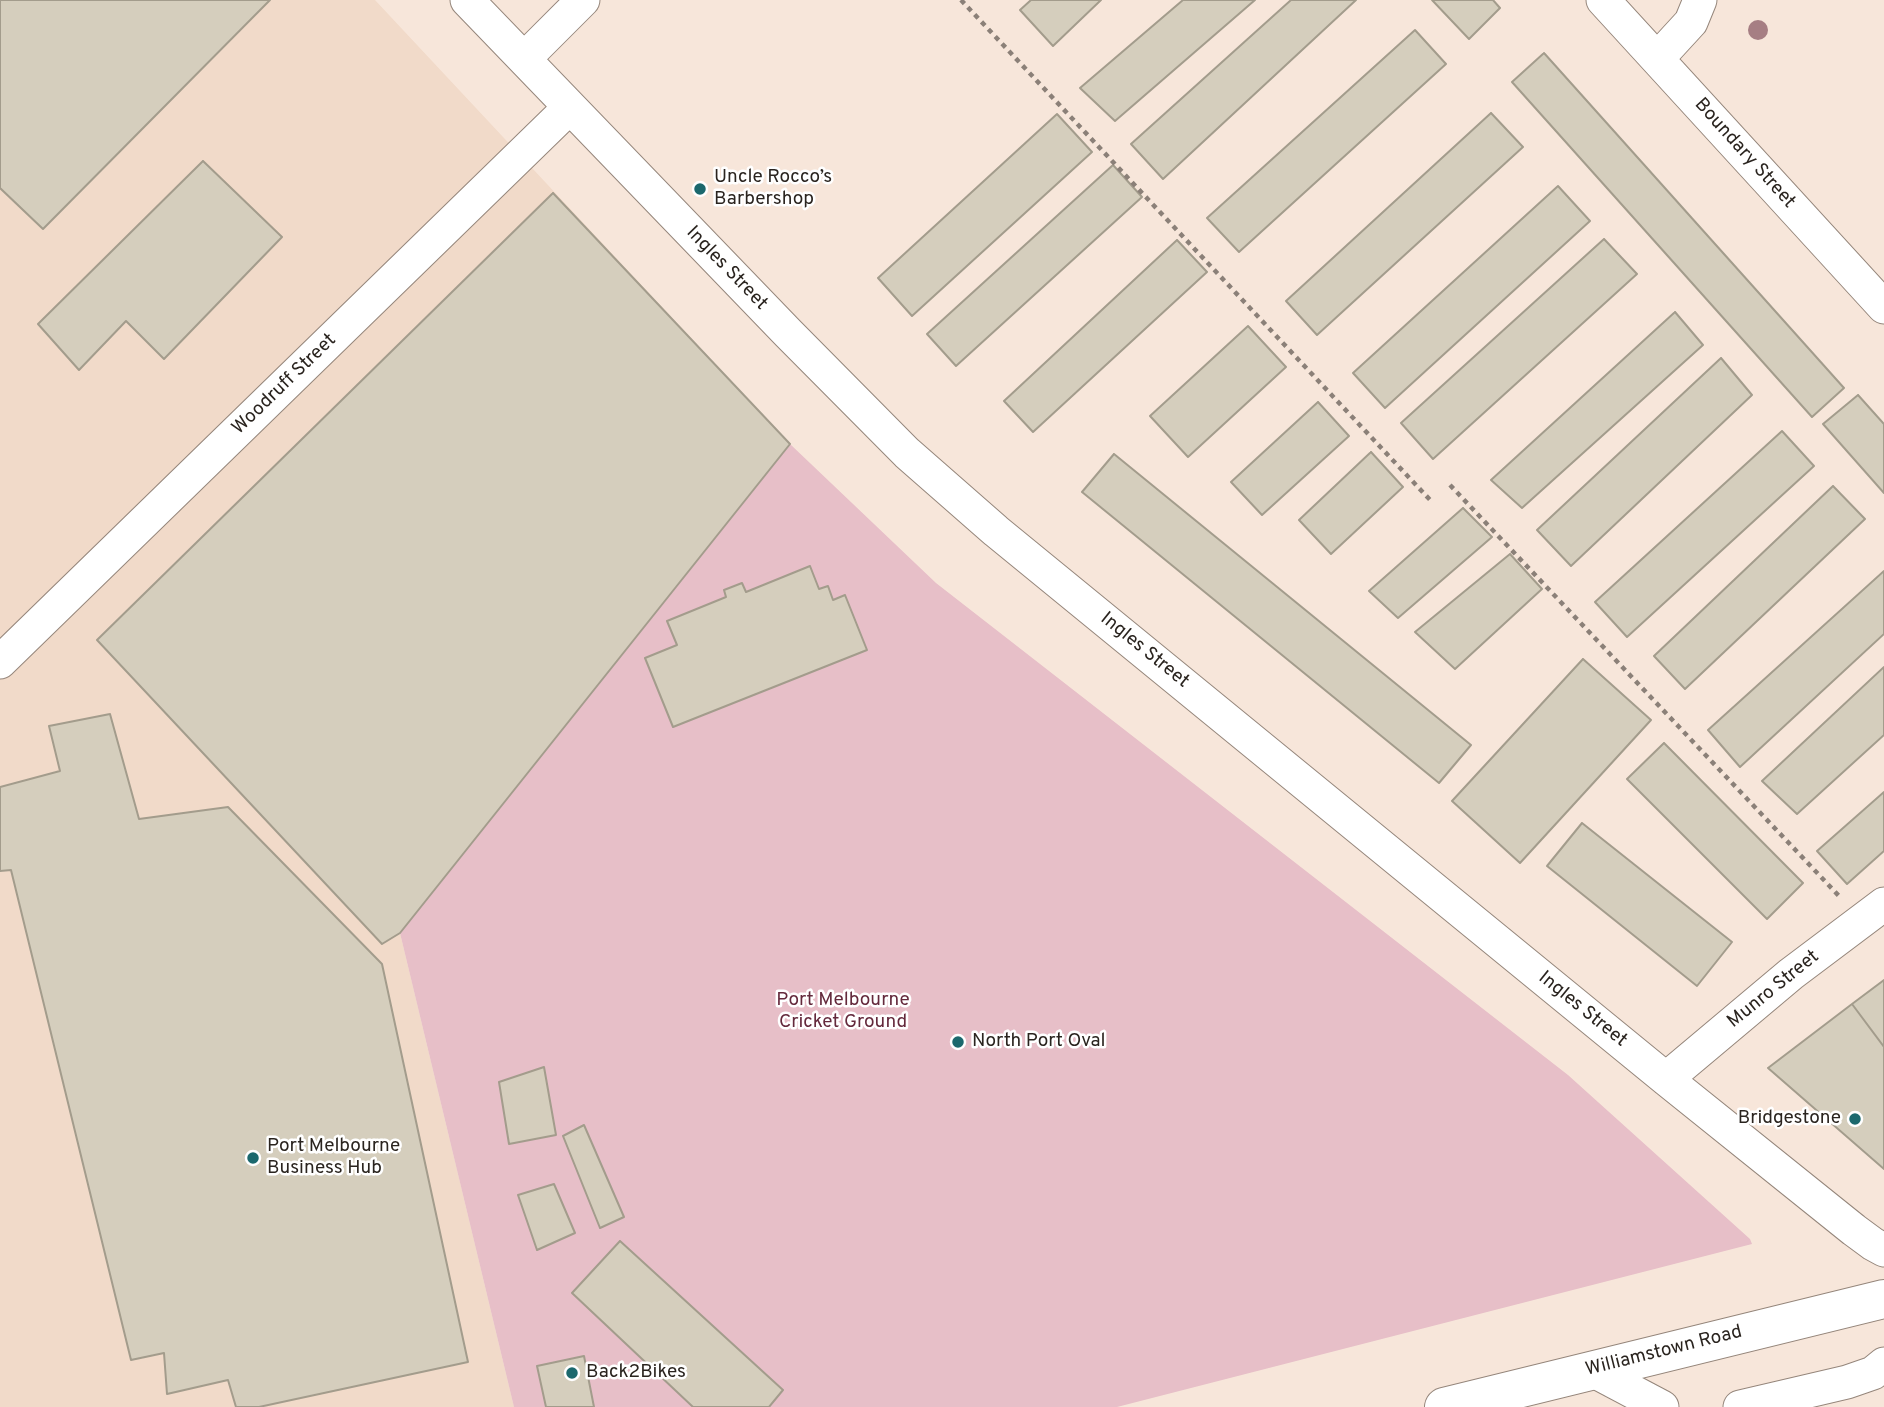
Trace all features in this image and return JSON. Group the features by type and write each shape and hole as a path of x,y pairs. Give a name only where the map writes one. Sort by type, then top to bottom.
{"main road":[{"name":"Williamstown Road","path":"1444,1407 1884,1299"}],"street":[{"name":"Ingles Street","path":"467,0 907,453 996,531 1880,1253"},
{"path":"524,59 583,0"},
{"name":"Boundary Street","path":"1603,0 1884,307"},
{"path":"1657,59 1691,22 1700,0"},
{"name":"Woodruff Street","path":"0,662 570,107"},
{"name":"Munro Street","path":"1666,1079 1791,974 1873,912"},
{"path":"1740,1407 1847,1382 1873,1373 1884,1364"},
{"path":"1592,1370 1662,1407"}],"path":[{"path":"961,0 1432,502"},
{"path":"1450,485 1795,851 1873,912"}],"shaded area":[{"path":"0,0 375,0 790,444 400,933 514,1407 0,1407"}],"green space":[{"name":"Port Melbourne Cricket Ground","path":"790,444 936,583 1568,1075 1750,1239 1752,1244 1117,1407 514,1407 400,933"}],"building":[{"path":"0,0 270,0 43,229 0,188"},
{"path":"1031,0 1101,0 1053,46 1020,10"},
{"path":"1183,0 1255,0 1115,121 1080,88"},
{"path":"1291,0 1356,0 1163,179 1131,144"},
{"path":"1432,0 1493,0 1500,8 1469,39"},
{"path":"1415,30 1446,64 1239,252 1207,218"},
{"path":"1544,53 1844,388 1812,417 1512,82"},
{"path":"1491,113 1523,147 1317,335 1286,301"},
{"path":"1057,114 1092,152 912,316 878,278"},
{"path":"203,161 282,237 164,359 126,321 79,370 38,324"},
{"path":"1113,165 1142,197 956,366 927,334"},
{"path":"1558,186 1590,221 1385,408 1353,373"},
{"path":"553,193 790,444 400,933 382,944 97,640"},
{"path":"1604,239 1637,274 1433,459 1401,423"},
{"path":"1177,240 1207,272 1033,432 1004,401"},
{"path":"1675,312 1703,345 1522,508 1491,480"},
{"path":"1248,326 1286,367 1188,457 1150,416"},
{"path":"1721,358 1752,395 1571,566 1537,530"},
{"path":"1858,395 1884,424 1884,493 1823,424"},
{"path":"1318,402 1349,436 1262,515 1231,482"},
{"path":"1782,431 1814,466 1627,637 1595,602"},
{"path":"1371,452 1403,487 1331,554 1299,520"},
{"path":"1114,454 1471,745 1439,783 1082,492"},
{"path":"1833,486 1865,519 1685,689 1654,656"},
{"path":"1463,508 1492,537 1398,618 1369,591"},
{"path":"1510,554 1542,589 1455,669 1415,632"},
{"path":"810,566 819,589 828,586 833,600 845,595 867,650 673,727 645,658 677,645 667,621 726,597 724,590 742,583 746,592"},
{"path":"1884,571 1884,634 1740,767 1708,730"},
{"path":"1583,659 1651,720 1520,863 1452,801"},
{"path":"1884,667 1884,735 1797,814 1762,781"},
{"name":"Port Melbourne Business Hub","path":"110,714 139,819 228,807 382,964 468,1362 259,1407 236,1407 228,1380 167,1394 164,1353 131,1360 11,870 0,871 0,787 60,771 49,726"},
{"path":"1664,743 1803,883 1767,919 1627,779"},
{"path":"1884,792 1884,851 1847,884 1817,851"},
{"path":"1582,823 1732,942 1697,986 1547,866"},
{"path":"1884,980 1884,1047 1852,1004"},
{"name":"Bridgestone","path":"1852,1004 1884,1047 1884,1169 1768,1068"},
{"path":"544,1067 556,1135 509,1144 499,1082"},
{"path":"584,1125 624,1217 600,1228 563,1136"},
{"path":"554,1184 575,1233 537,1250 518,1195"},
{"path":"620,1241 783,1390 769,1407 693,1407 572,1293"},
{"path":"584,1356 594,1407 546,1407 537,1366"}],"place":[{"name":"Uncle Rocco’s Barbershop","path":"700,189"},
{"name":"North Port Oval","path":"958,1042"},
{"name":"Bridgestone","path":"1855,1119"},
{"name":"Port Melbourne Business Hub","path":"253,1158"},
{"name":"Back2Bikes","path":"572,1373"}]}
